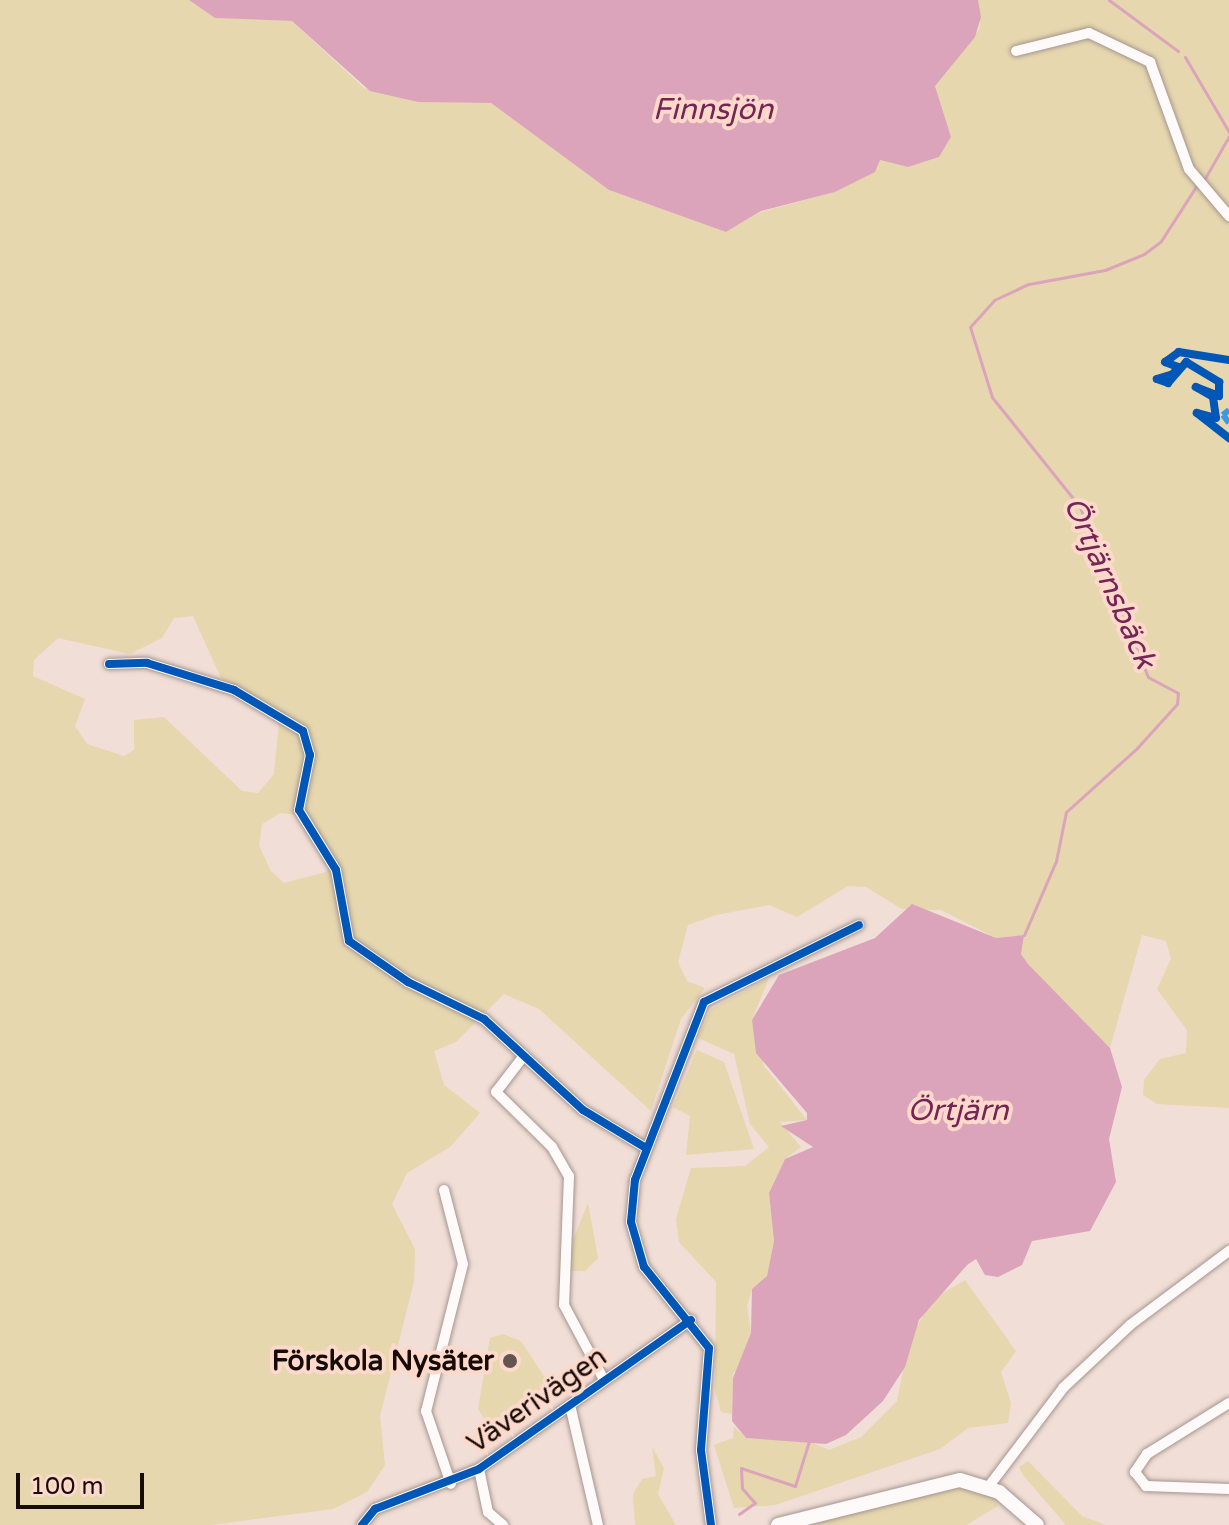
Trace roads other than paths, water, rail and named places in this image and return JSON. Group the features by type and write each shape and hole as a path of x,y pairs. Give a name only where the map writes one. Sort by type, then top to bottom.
{"street":[{"path":"1016,51 1089,33 1150,62 1184,159 1229,216"},
{"path":"109,664 147,663 234,690 303,731 310,755 299,810 336,870 345,935 379,965 484,1019 599,1123 646,1148"},
{"path":"714,1522 701,1450 709,1348 691,1320 651,1278 634,1237 631,1201 646,1148 704,1002 859,925"},
{"path":"523,1057 496,1092 552,1147 569,1176 564,1305 604,1380"},
{"path":"444,1190 463,1264 426,1411 451,1484"},
{"path":"991,1482 1063,1388 1130,1325 1229,1251"},
{"name":"Väverivägen","path":"362,1525 375,1509 451,1484 479,1469 691,1320"},
{"path":"1229,1403 1147,1454 1135,1472 1146,1486 1229,1489"},
{"path":"570,1405 598,1525"},
{"path":"479,1469 488,1512 503,1525"},
{"path":"778,1525 802,1521 960,1473 991,1482 1022,1498 1039,1525"}],"water":[{"name":"Finnsjön","path":"189,0 978,0 981,17 975,37 935,86 951,137 939,157 908,167 880,160 875,172 835,192 761,211 726,232 609,190 491,103 418,102 370,91 292,21 215,18"},
{"name":"Örtjärn","path":"912,904 996,938 1024,935 1021,954 1028,964 1110,1048 1122,1087 1109,1139 1116,1182 1090,1231 1032,1241 1022,1265 998,1277 985,1275 976,1259 967,1265 919,1320 905,1367 883,1401 846,1435 826,1444 746,1438 732,1421 733,1378 751,1333 752,1289 767,1276 774,1241 769,1193 785,1159 813,1147 781,1126 807,1120 807,1113 756,1053 752,1020 779,975 875,938"}],"waterway":[{"name":"Örtjärnsbäck","path":"1109,0 1178,51"},
{"name":"Örtjärnsbäck","path":"1185,57 1229,132"},
{"name":"Örtjärnsbäck","path":"1204,180 1229,136"},
{"name":"Örtjärnsbäck","path":"1024,935 1056,861 1066,812 1137,748 1177,704 1178,693 1148,677 1080,507 992,397 970,327 994,300 1029,284 1105,270 1144,254 1161,241 1197,185"},
{"path":"739,1514 755,1503 742,1488 741,1468 795,1486 809,1441"}],"place":[{"name":"Förskola Nysäter","path":"510,1361"}]}
